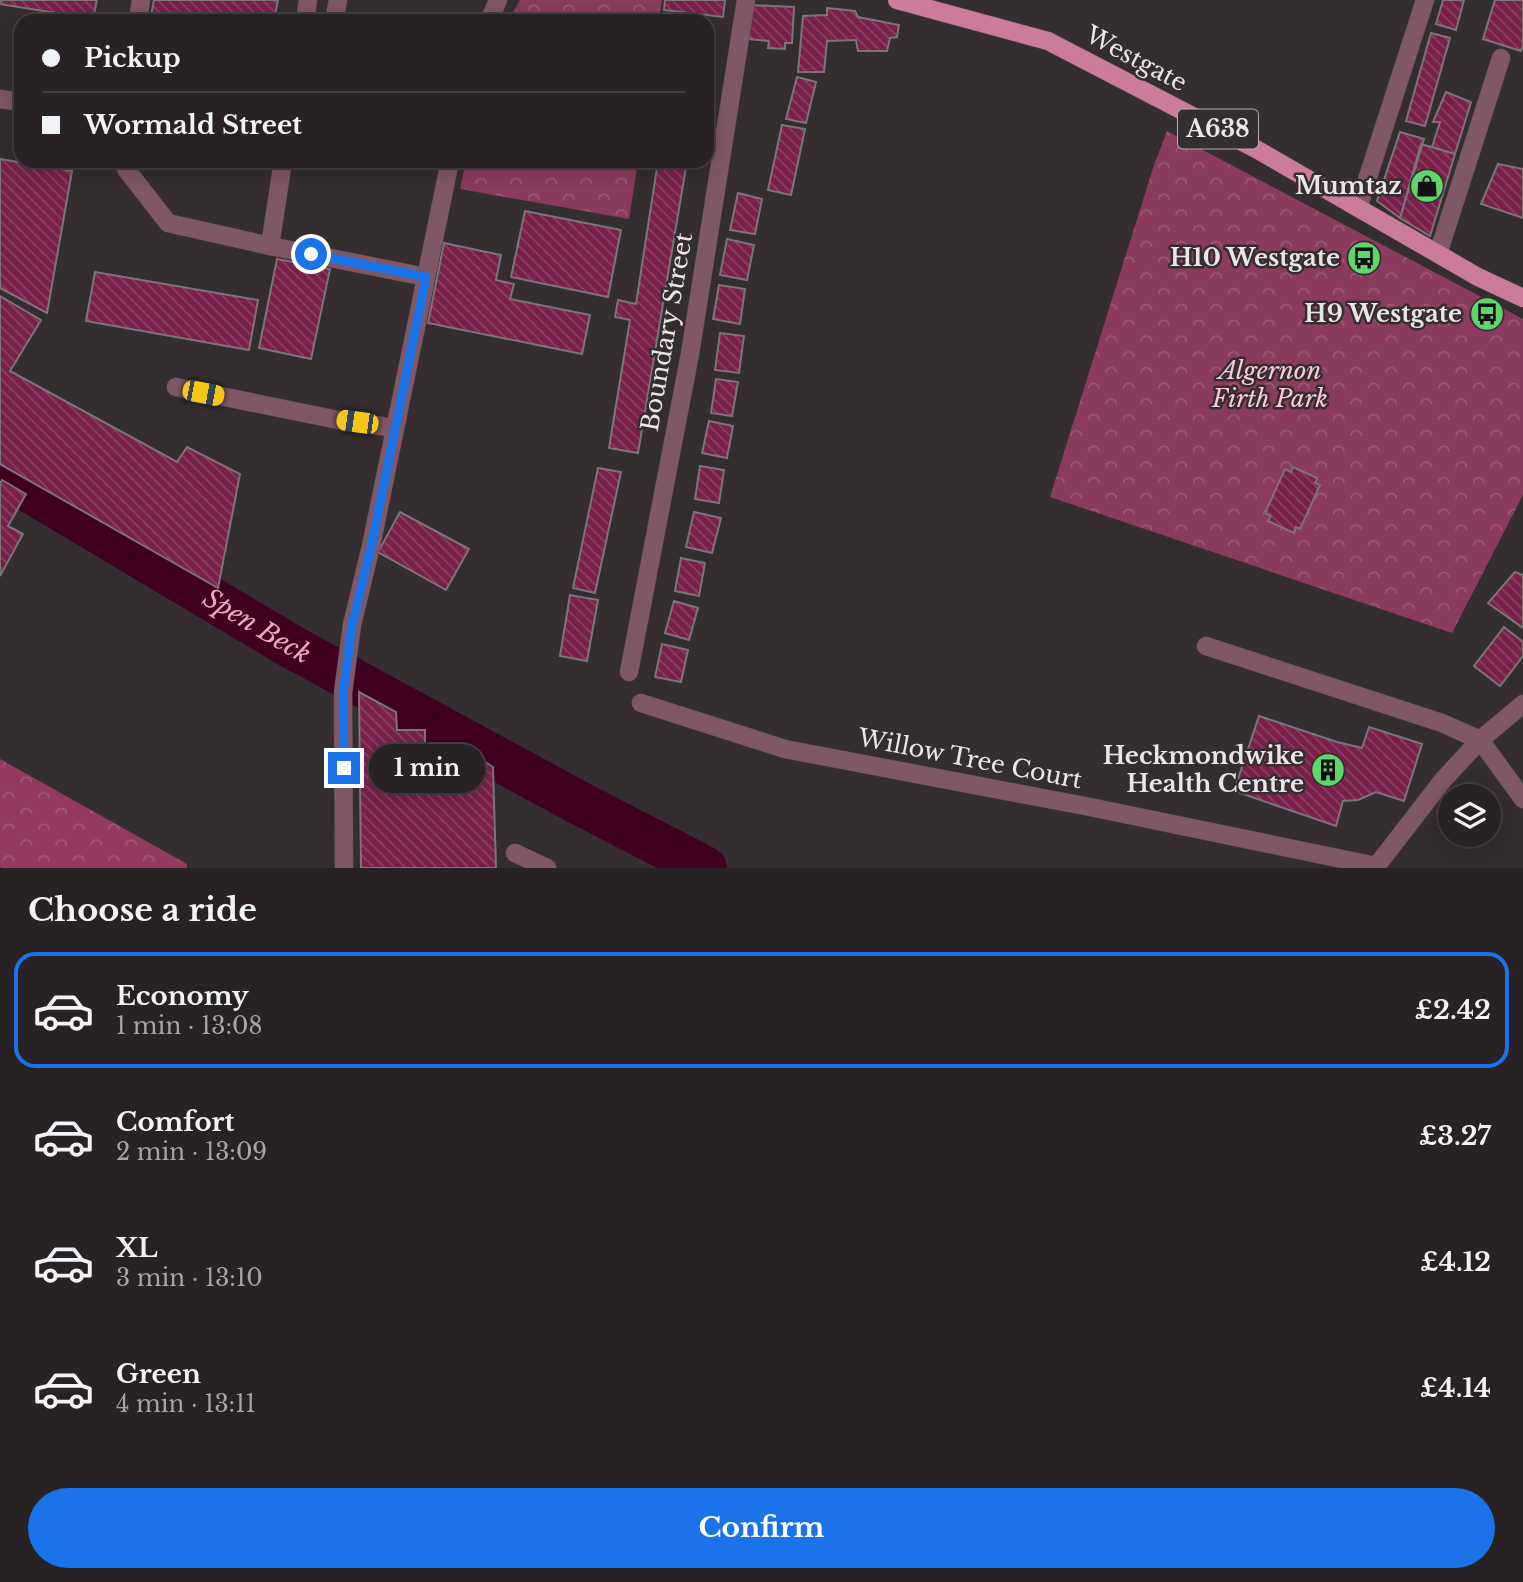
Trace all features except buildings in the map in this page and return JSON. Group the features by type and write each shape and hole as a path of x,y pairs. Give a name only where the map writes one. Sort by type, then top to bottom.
{"main road":[{"name":"Westgate","path":"897,0 1048,41 1256,149 1478,277 1523,298"}],"street":[{"name":"Boundary Street","path":"629,672 691,354 746,0"},
{"path":"1358,208 1425,0"},
{"path":"1438,254 1501,58"},
{"path":"126,168 168,223 426,277"},
{"path":"270,246 282,168"},
{"path":"344,868 343,693 352,625 371,547 449,168"},
{"path":"176,387 338,420 395,428"},
{"path":"1206,646 1442,723 1480,740 1523,799"},
{"name":"Willow Tree Court","path":"641,703 785,749 1090,807 1375,867"},
{"path":"1375,867 1443,780 1480,740 1523,704"},
{"path":"515,853 547,868"}],"green space":[{"path":"520,0 662,0 660,14 512,14"},
{"name":"Algernon Firth Park","path":"1167,131 1523,319 1523,495 1452,633 1050,497"},
{"path":"464,168 637,168 629,219 460,189"},
{"path":"0,759 187,864 187,868 0,867"}],"waterway":[{"name":"Spen Beck","path":"0,473 292,647 705,868"}],"place":[{"name":"Mumtaz","path":"1427,186"},
{"name":"H10 Westgate","path":"1364,258"},
{"name":"H9 Westgate","path":"1487,314"},
{"name":"Heckmondwike Health Centre","path":"1328,770"}],"route":[{"path":"311,254 426,277 371,547 352,625 343,693 344,768"}]}
